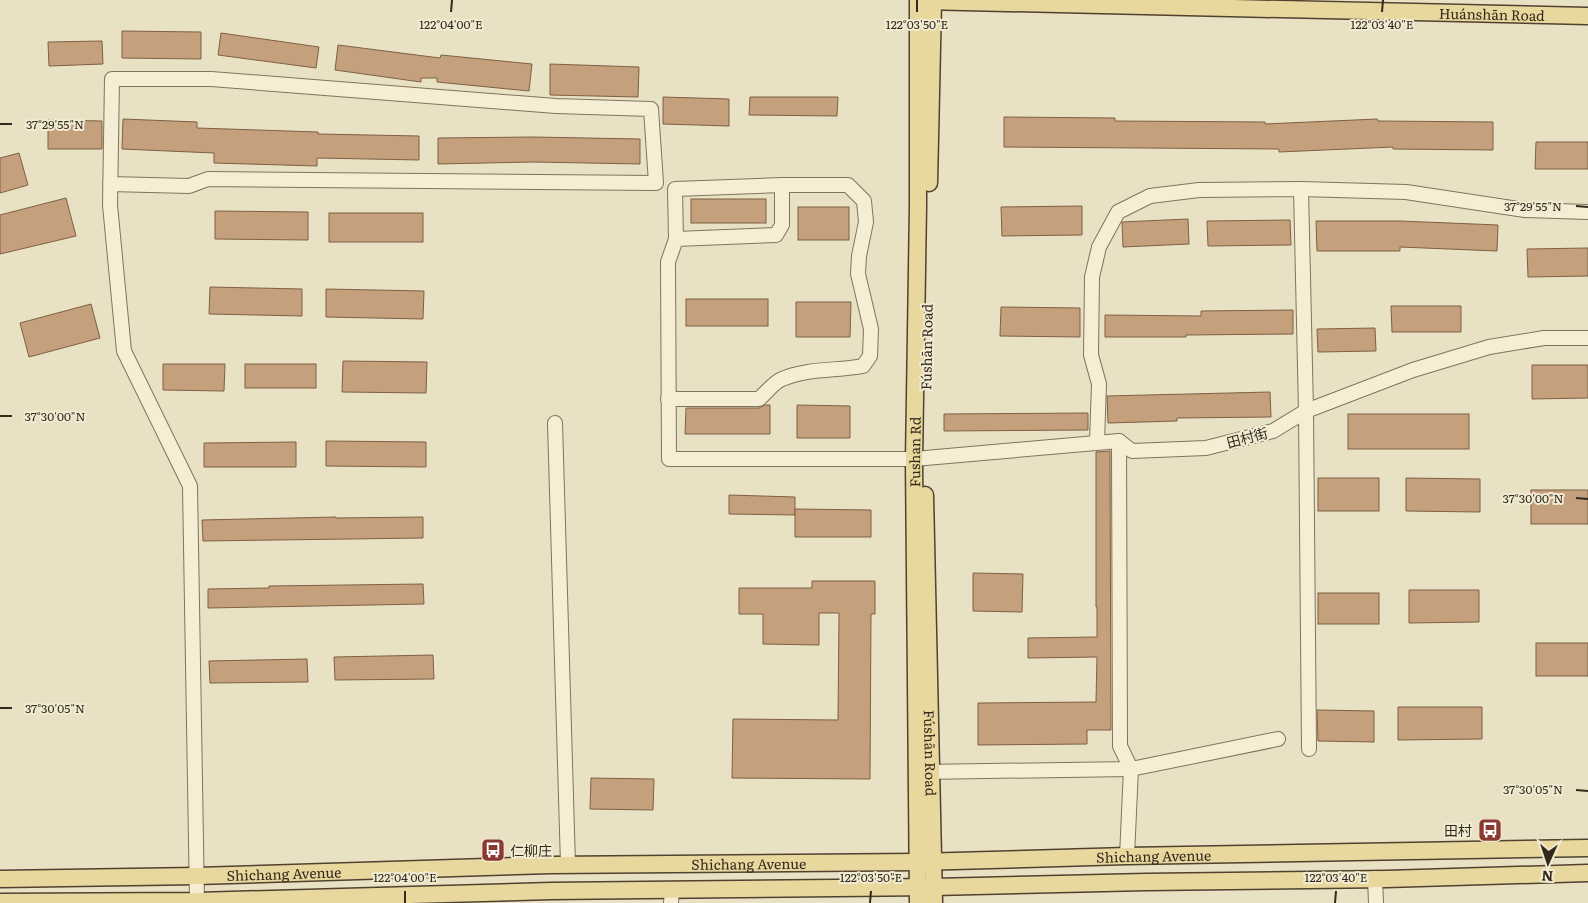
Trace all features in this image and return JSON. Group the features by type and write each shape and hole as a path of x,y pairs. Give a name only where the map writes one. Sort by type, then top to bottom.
{"main road":[{"name":"Huánshān Road","path":"924,0 1588,16"},
{"name":"Fushan Rd","path":"924,0 918,206 919,458 926,895"},
{"name":"Shichang Avenue","path":"0,879 197,876 568,865 925,862 1127,856 1588,848"},
{"name":"Shichang Avenue","path":"0,902 236,901 551,891 671,896 926,895 1137,882 1588,873"}],"street":[{"path":"110,184 189,186 208,179 656,183 651,108 556,106 211,79 112,79 110,184 110,205 124,351 190,486 197,901"},
{"path":"676,239 776,235 782,225 782,185"},
{"path":"782,185 848,185 864,201 866,222 859,256 858,274 871,329 870,356 863,366 845,370 809,372 781,379 759,399 668,399 668,262 676,239 675,190 782,185"},
{"path":"1097,442 1099,384 1091,355 1092,277 1099,247 1118,212 1150,196 1199,190 1301,189 1406,192 1526,210 1588,212"},
{"path":"1301,189 1306,412 1309,749"},
{"name":"田村街","path":"668,399 669,459 919,458 1119,441 1132,450 1206,448 1273,431 1306,412 1413,370 1490,347 1544,338 1588,338"},
{"path":"555,423 568,865"},
{"path":"1119,441 1120,746 1131,769 1127,856"},
{"path":"924,772 1131,769 1278,740"},
{"path":"1375,878 1376,903"}],"building":[{"path":"122,31 201,32 201,59 122,58"},
{"path":"221,33 319,47 316,68 218,55"},
{"path":"102,41 103,64 49,66 48,42"},
{"path":"338,45 440,58 441,55 532,64 529,91 437,82 437,78 421,78 421,82 335,70"},
{"path":"550,64 639,67 638,97 550,95"},
{"path":"663,97 729,99 729,126 663,124"},
{"path":"750,97 838,97 837,116 749,115"},
{"path":"1004,117 1115,118 1115,121 1265,122 1265,124 1377,119 1378,121 1493,122 1493,150 1393,149 1393,147 1279,152 1279,149 1004,147"},
{"path":"123,119 197,122 197,128 318,132 318,134 419,136 419,160 317,158 317,166 214,163 214,153 122,149"},
{"path":"48,120 102,121 102,149 48,149"},
{"path":"438,138 640,139 640,164 534,162 438,164"},
{"path":"1536,142 1588,142 1588,169 1535,169"},
{"path":"19,153 28,185 0,193 0,158"},
{"path":"66,198 76,236 0,254 0,215"},
{"path":"691,199 766,199 766,223 691,223"},
{"path":"1082,206 1082,235 1002,236 1001,207"},
{"path":"798,207 849,207 849,240 798,240"},
{"path":"215,211 308,212 308,240 215,239"},
{"path":"329,213 423,213 423,242 329,242"},
{"path":"1188,219 1189,244 1123,247 1122,222"},
{"path":"1290,220 1291,245 1208,246 1207,221"},
{"path":"1316,221 1400,221 1498,225 1497,251 1400,247 1400,251 1317,251"},
{"path":"1588,248 1588,276 1528,277 1527,249"},
{"path":"210,287 302,289 302,316 209,314"},
{"path":"326,289 424,291 423,319 326,317"},
{"path":"686,299 768,299 768,326 686,326"},
{"path":"796,302 851,302 850,337 796,337"},
{"path":"91,304 100,338 29,357 20,323"},
{"path":"1391,306 1461,306 1461,332 1392,332"},
{"path":"1001,307 1080,308 1080,337 1000,336"},
{"path":"1293,310 1293,334 1105,337 1105,315 1201,316 1201,311"},
{"path":"1375,328 1376,351 1318,352 1317,329"},
{"path":"343,361 427,362 426,393 342,392"},
{"path":"163,364 225,364 224,391 163,390"},
{"path":"245,364 316,364 316,388 245,388"},
{"path":"1532,365 1588,365 1588,398 1532,399"},
{"path":"1270,392 1271,417 1177,418 1177,421 1108,423 1107,396"},
{"path":"770,405 770,434 685,434 686,408 759,408"},
{"path":"797,405 850,406 850,438 797,438"},
{"path":"1088,413 1088,430 944,431 944,414"},
{"path":"1348,414 1469,414 1469,449 1348,449"},
{"path":"326,441 426,442 426,467 326,466"},
{"path":"296,442 296,467 204,467 204,443"},
{"path":"1110,451 1111,730 1087,730 1087,744 978,745 978,703 1096,702 1097,657 1028,658 1028,638 1097,637 1096,452"},
{"path":"1318,478 1379,478 1379,511 1318,511"},
{"path":"1406,478 1480,479 1480,512 1406,511"},
{"path":"1531,490 1588,490 1588,524 1531,524"},
{"path":"729,495 795,497 795,515 729,514"},
{"path":"795,509 871,510 871,537 795,537"},
{"path":"423,517 423,538 203,541 202,520"},
{"path":"973,573 1023,574 1022,612 973,611"},
{"path":"812,581 875,581 875,614 871,614 870,779 732,778 733,719 838,720 839,613 819,613 819,645 763,644 763,614 739,614 739,588 812,588"},
{"path":"423,584 424,604 208,608 208,589 269,588 269,586"},
{"path":"1409,590 1479,590 1479,622 1409,623"},
{"path":"1318,593 1379,593 1379,624 1318,624"},
{"path":"1536,643 1588,643 1588,676 1536,676"},
{"path":"433,655 434,679 335,680 334,657"},
{"path":"307,659 308,682 210,683 209,661"},
{"path":"1398,707 1482,707 1482,739 1398,740"},
{"path":"1317,710 1374,711 1374,742 1318,741"},
{"path":"591,778 654,779 653,810 590,809"}],"place":[{"name":"田村","path":"1490,830"},
{"name":"仁柳庄","path":"493,850"}]}
